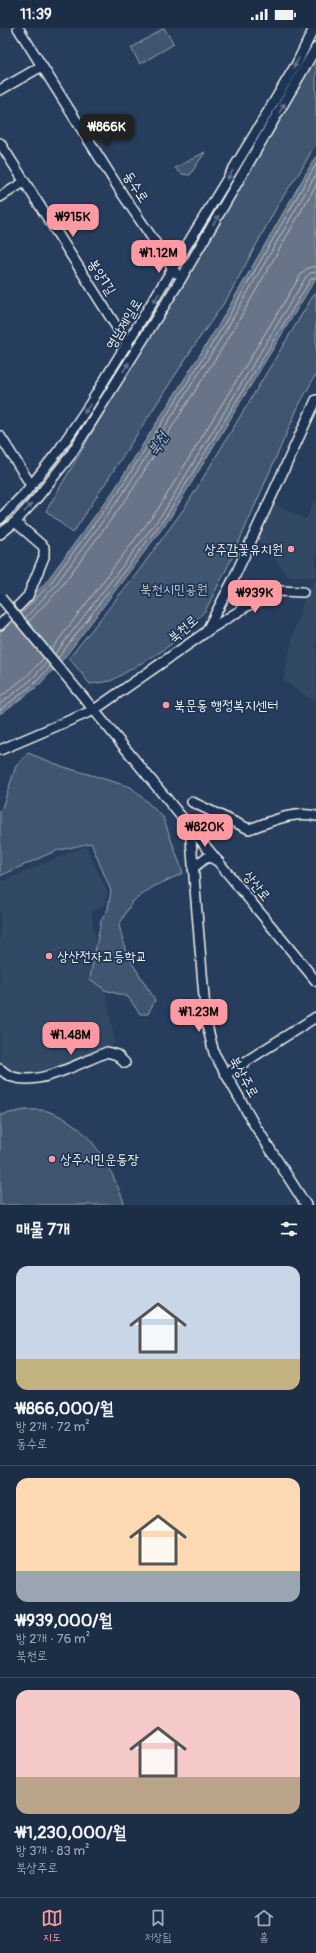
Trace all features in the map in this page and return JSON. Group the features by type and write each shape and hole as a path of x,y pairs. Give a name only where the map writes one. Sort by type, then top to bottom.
{"street":[{"name":"동수로","path":"18,28 123,195 181,279"},
{"name":"영남제일로","path":"3,516 31,486 59,450 128,345 297,63 314,28"},
{"name":"영남제일로","path":"3,532 15,522 37,498 70,456 181,279 316,48"},
{"path":"0,90 42,66"},
{"name":"봉양1길","path":"0,143 128,345"},
{"path":"0,197 24,182"},
{"name":"북천로","path":"0,750 94,710 206,632 233,580 316,400"},
{"path":"0,436 31,486"},
{"path":"0,625 28,596 44,556 44,547 15,522"},
{"path":"0,539 3,532"},
{"path":"206,632 249,605 281,591 303,592"},
{"name":"상산로","path":"0,598 190,828 220,862 316,981"},
{"path":"192,802 249,829 278,819 304,813 316,816"},
{"name":"북상주로","path":"190,828 206,1021 214,1053 254,1124 306,1205"},
{"path":"193,868 204,859 210,857 220,862"},
{"path":"226,1074 316,1017"},
{"path":"0,1069 12,1077 32,1079 67,1069 107,1052 117,1055 125,1063"}],"shaded area":[{"name":"상주감꽃유치원","path":"316,498 316,575 315,577 287,576 275,559 258,540 274,504 306,519"},
{"path":"316,579 316,702 283,681 294,631 306,594"},
{"name":"상산전자고등학교","path":"86,846 107,892 104,905 92,912 92,922 115,1043 65,1065 32,1075 0,1074 0,882"}],"green space":[{"path":"164,28 174,44 140,64 131,48"},
{"path":"316,52 316,143 301,170 280,201 228,297 196,343 73,533 46,511"},
{"path":"205,152 190,175 182,174 175,168"},
{"name":"북천시민공원","path":"316,291 316,374 299,405 231,560 205,611 179,638 162,651 111,681 90,684 69,658 137,573 186,506"},
{"path":"28,753 64,767 131,787 163,817 183,873 153,887 132,902 119,925 126,953 155,1000 148,1014 140,1014 128,997 105,990 90,979 101,921 108,909 111,891 91,843 55,851 0,876 0,810 16,766"},
{"name":"상주시민운동장","path":"25,1110 47,1111 64,1118 77,1127 98,1150 106,1163 125,1205 0,1205 0,1115"}],"water":[{"name":"북천","path":"316,156 316,278 170,518 65,657 37,687 0,714 0,629 46,582 114,490 218,326"}],"place":[{"name":"상주감꽃유치원","path":"291,549"},
{"name":"북문동 행정복지센터","path":"166,705"},
{"name":"상산전자고등학교","path":"49,956"},
{"name":"상주시민운동장","path":"52,1159"}]}
